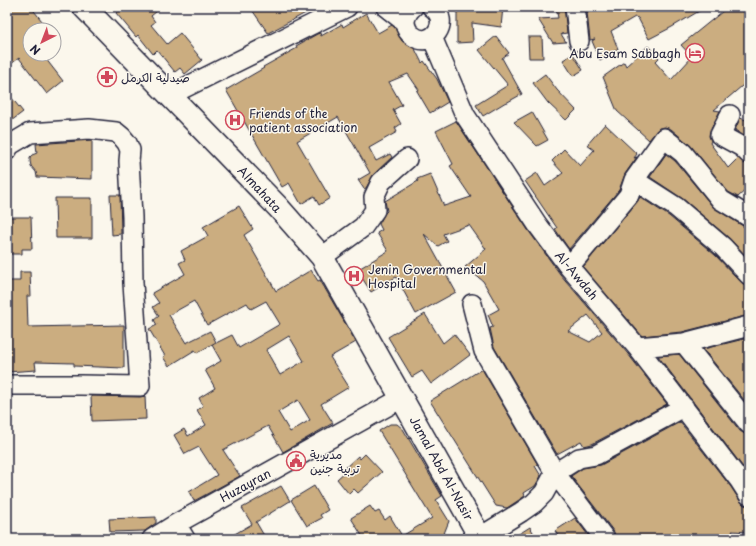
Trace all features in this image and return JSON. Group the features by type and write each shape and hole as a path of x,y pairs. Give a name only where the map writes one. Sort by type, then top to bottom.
{"main road":[{"name":"Almahata","path":"84,7 278,207 322,258 402,398"},
{"name":"Jamal Abd Al-Nasir","path":"402,398 479,538"}],"street":[{"path":"170,95 347,7"},
{"path":"386,7 409,14 406,28 409,34 420,40 426,40 432,37 440,29 441,23 438,12 432,7"},
{"path":"575,7 579,41"},
{"name":"Al-Awdah","path":"432,37 465,115 537,224 569,267 638,347 749,495"},
{"path":"730,115 720,135 742,147 749,154"},
{"path":"7,150 10,145 30,133 88,129 116,132 122,136 127,143 130,150 128,161 132,217 133,283 140,386 7,385"},
{"path":"569,267 629,195 634,180 664,138 682,153 721,200 748,213"},
{"path":"322,258 362,227 375,210 374,197 381,182 407,158"},
{"path":"634,180 676,207 723,246 749,276"},
{"path":"472,304 484,351 555,473 605,539"},
{"path":"638,347 684,343 747,330"},
{"path":"684,343 749,424"},
{"name":"Huzayran","path":"152,539 181,531 402,398"},
{"path":"479,538 534,503 544,493 555,473 579,458 596,455 684,407"}],"building":[{"path":"7,7 31,7 43,22 22,22 22,62 19,58 7,67"},
{"path":"113,7 162,7 151,16 155,22 151,25 167,44 180,33 202,60 185,74 180,68 175,72 157,50 153,54 138,35 136,37 116,13 117,12"},
{"path":"250,7 317,7 268,33"},
{"path":"457,7 503,7 501,27 472,23 473,42 457,43"},
{"path":"556,7 564,7 567,33 561,34 566,42 553,43 538,19 558,18"},
{"path":"597,7 706,7 649,39 638,18 635,17 611,31 618,49 600,60 592,41 595,39 590,40 587,12"},
{"path":"728,7 749,7 749,80 714,110 720,111 710,130 709,136 711,141 710,143 728,168 738,158 749,165 749,187 738,197 728,192 691,146 671,129 665,127 659,128 649,140 617,111 603,77 624,62 626,66 648,46 659,58 655,62 671,80 692,57 681,45"},
{"path":"366,13 378,33 392,25 402,41 415,49 422,63 424,61 437,79 448,102 430,113 417,91 419,90 408,74 389,82 402,105 393,110 401,124 395,128 397,132 369,148 376,161 390,154 392,157 374,174 364,189 358,180 370,173 338,117 297,141 330,198 319,205 314,196 301,204 289,183 282,187 226,90 297,48 296,46 317,34 320,33 321,36 342,24 343,27"},
{"path":"496,36 509,53 502,58 522,94 483,116 476,105 508,85 479,50"},
{"path":"528,37 542,37 543,58 529,58"},
{"path":"573,54 583,70 573,76 563,60"},
{"path":"22,62 48,62 63,81 47,94"},
{"path":"545,74 557,90 576,110 566,120 548,103 533,83"},
{"path":"7,92 23,112 7,124"},
{"path":"532,112 548,140 537,146 514,122"},
{"path":"740,118 749,121 749,139 735,130"},
{"path":"456,121 528,230 560,274 628,354 667,404 592,444 584,446 581,441 557,454 494,347 490,328 493,327 488,315 499,309 483,281 465,267 486,249 469,225 443,234 447,241 438,246 424,234 456,292 416,314 396,277 371,292 357,270 388,251 377,233 382,230 379,224 387,211 385,201 418,181 417,179 430,174 444,206 471,197 450,166 453,164 436,131","holes":["588,315 602,332 590,342 568,331"]},
{"path":"605,124 637,154 634,158 637,157 625,174 619,190 569,249 555,229 557,228 525,181 537,173 545,186 563,173 552,161 564,149 580,166 594,150 587,145"},
{"path":"92,140 92,179 37,177 36,172 31,166 30,157 37,153 36,144"},
{"path":"666,154 675,161 713,207 743,226 749,228 749,259 730,239 683,199 650,177"},
{"path":"110,195 120,195 121,234 112,235"},
{"path":"640,197 669,216 715,255 741,282 749,286 749,315 682,332 642,336 583,267"},
{"path":"55,198 92,198 92,238 56,238"},
{"path":"239,206 253,229 244,235 276,291 311,270 318,281 320,280 356,342 330,357 349,387 321,404 333,423 283,452 268,426 223,450 240,476 194,501 189,492 217,475 199,447 185,454 174,435 184,429 188,436 206,425 197,410 203,406 199,398 215,388 205,370 221,361 212,345 232,335 239,348 280,324 266,301 251,309 247,303 207,325 194,301 169,315 186,343 210,331 216,342 197,353 195,350 169,366 163,357 165,356 149,329 157,325 154,320 159,316 153,307 159,303 152,293 185,274 179,263 185,260 181,251 208,236 203,227","holes":["289,336 304,361 280,375 266,350","298,400 310,420 290,432 278,412"]},
{"path":"7,217 31,217 32,249 22,249 22,254 10,254 10,249 7,249"},
{"path":"20,272 30,272 31,296 27,296 28,327 124,325 124,368 74,366 74,363 35,362 36,370 7,372 7,281 20,281"},
{"path":"425,314 443,343 454,334 470,355 431,384 422,371 412,377 388,337"},
{"path":"744,339 749,347 749,406 703,349"},
{"path":"679,354 740,431 749,435 749,475 658,356"},
{"path":"482,369 538,465 535,466 541,476 535,486 524,493 525,496 507,508 496,506 430,401"},
{"path":"91,396 145,396 146,419 92,421"},
{"path":"680,422 731,487 740,501 744,505 749,506 749,532 732,531 737,539 616,539 614,532 571,476 583,468 601,465"},
{"path":"390,424 397,424 403,429 442,496 436,500 449,521 443,536 439,539 364,539 351,518 370,506 375,513 379,511 385,520 390,516 402,536 432,518 379,431"},
{"path":"365,454 382,472 358,493 354,489 349,494 337,479 347,470 345,468 358,456 360,459"},
{"path":"281,486 290,501 256,522 266,539 226,539 252,524 242,508"},
{"path":"314,486 328,510 320,515 322,518 307,526 291,500"},
{"path":"156,517 156,523 145,531 110,532 109,519"},
{"path":"575,518 591,539 560,539 555,531"},
{"path":"530,527 537,539 511,539"}],"place":[{"name":"Abu Esam Sabbagh","path":"695,53"},
{"name":"صيدلية الكرمل","path":"107,77"},
{"name":"Friends of the patient association","path":"235,120"},
{"name":"Jenin Governmental Hospital","path":"354,276"},
{"name":"مديرية تربية جنين","path":"296,461"}]}
